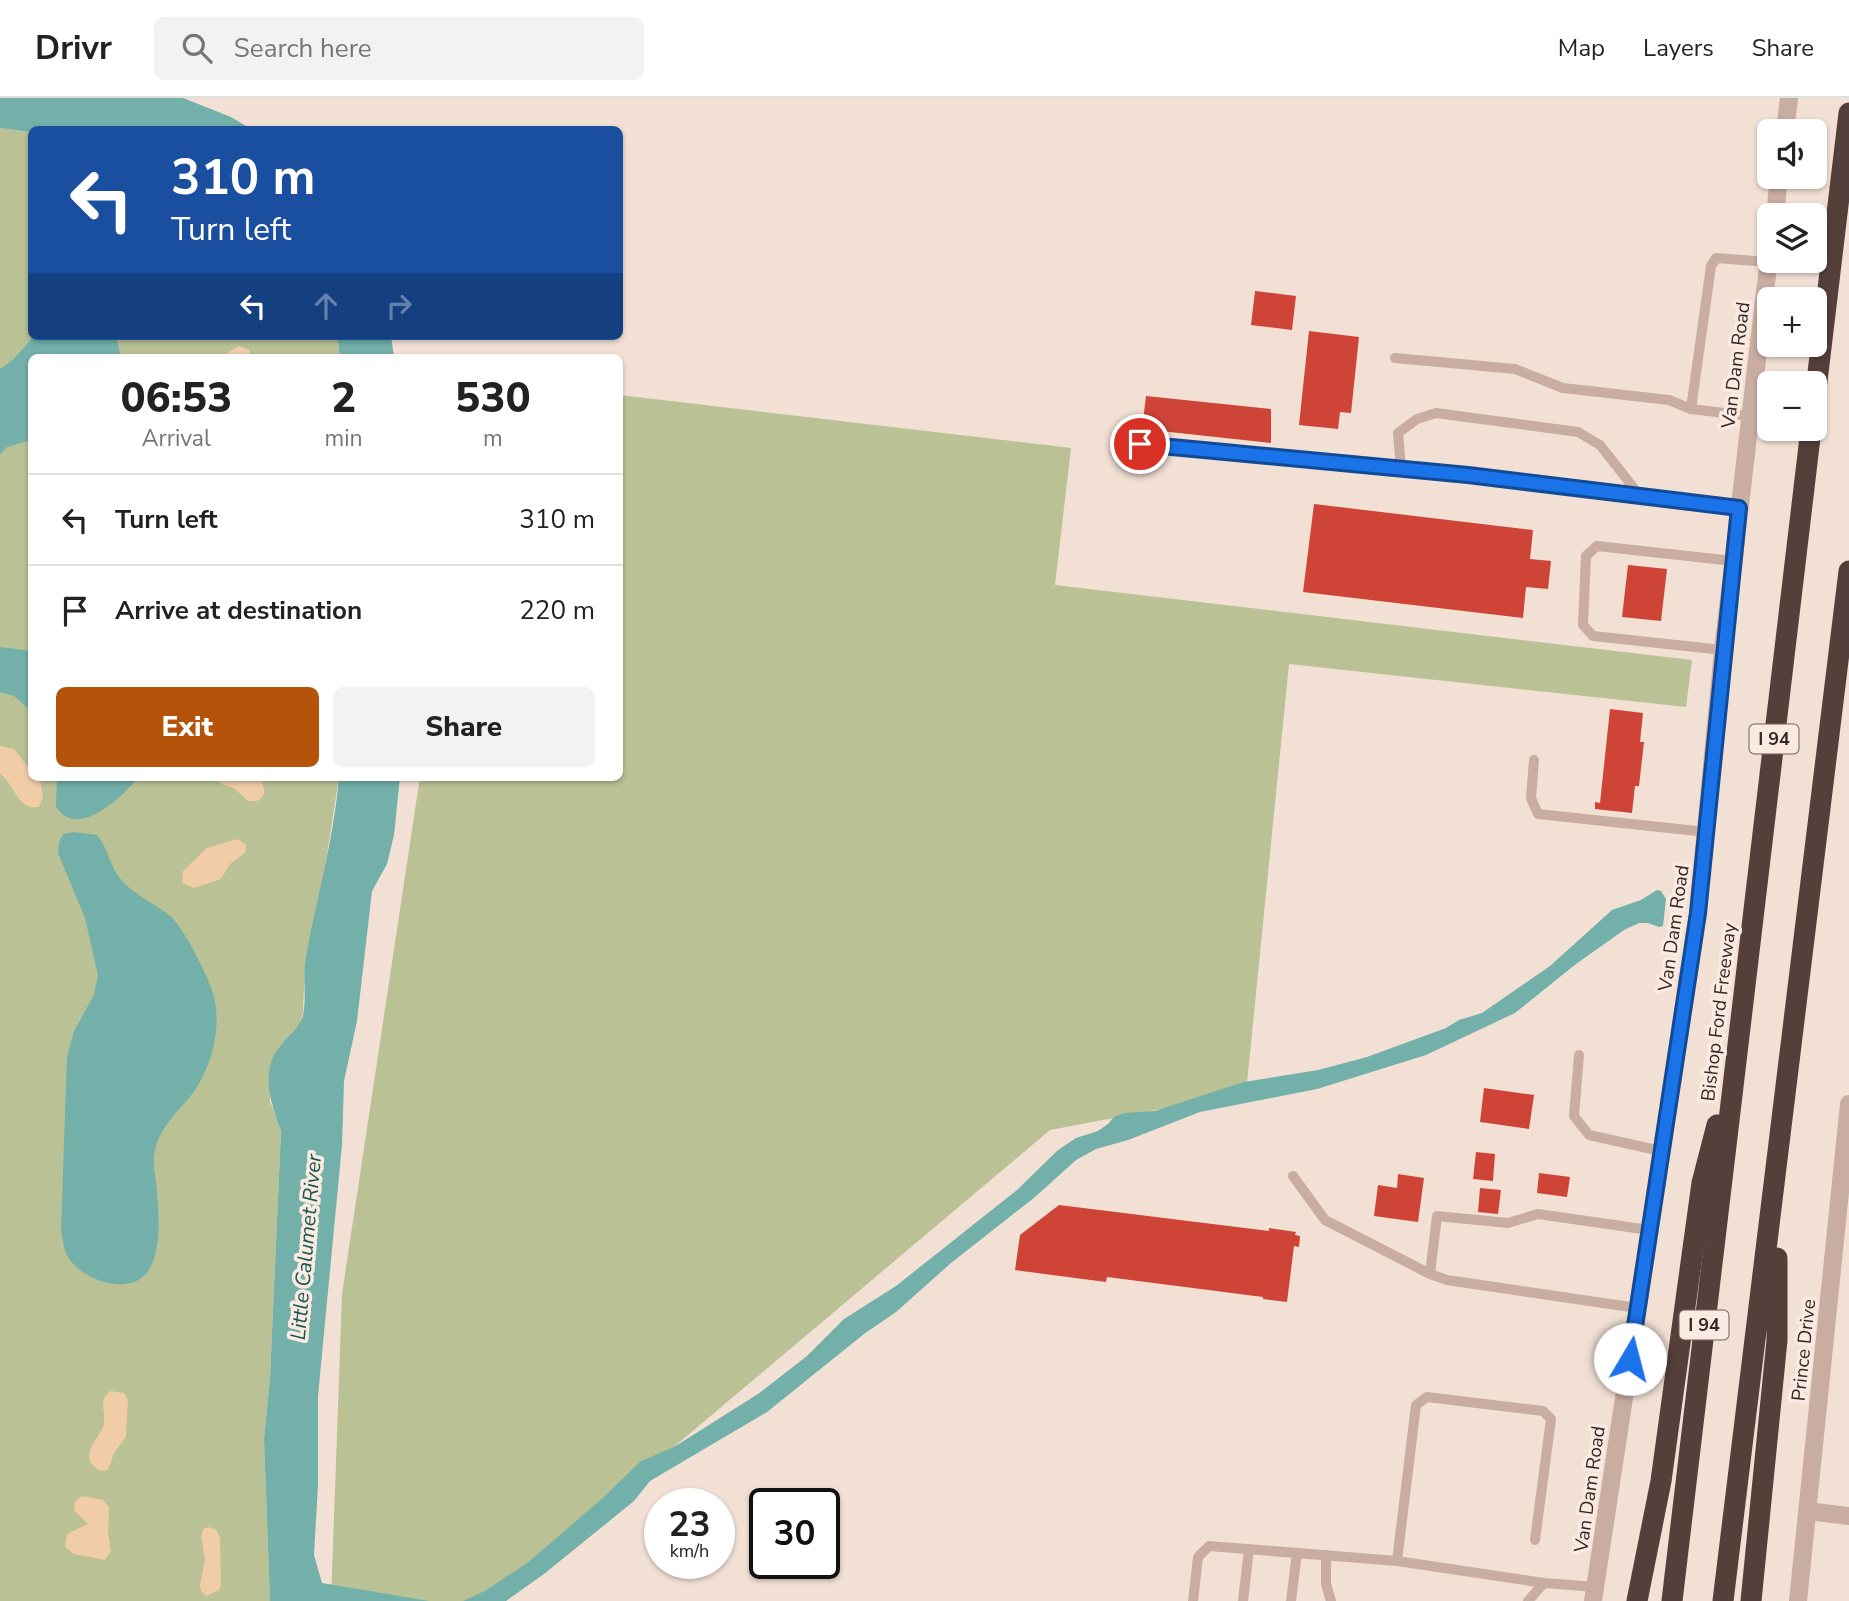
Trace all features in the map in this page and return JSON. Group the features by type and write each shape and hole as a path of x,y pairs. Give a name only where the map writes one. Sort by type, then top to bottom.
{"highway":[{"path":"1818,371 1849,113"},
{"name":"Bishop Ford Freeway","path":"1672,1601 1810,441"},
{"name":"I 94","path":"1723,1601 1849,571"},
{"path":"1637,1601 1661,1482 1702,1183 1737,1049"},
{"path":"1751,1601 1777,1340 1778,1156"}],"street":[{"path":"1786,119 1789,98"},
{"name":"Van Dam Road","path":"1594,1594 1698,913 1723,650 1767,273"},
{"name":"Prince Drive","path":"1798,1601 1849,1104"},
{"path":"1808,1511 1849,1516"}],"lane":[{"path":"1691,409 1711,266 1716,258 1757,260"},
{"path":"1395,358 1515,369 1563,388 1670,400 1691,409 1749,416"},
{"path":"1401,469 1398,433 1417,419 1436,413 1578,432 1600,445 1640,496"},
{"path":"1140,444 1401,469 1739,508"},
{"path":"1723,650 1593,636 1583,625 1586,556 1597,546 1733,561"},
{"path":"1534,760 1531,798 1538,814 1706,832"},
{"path":"1579,1055 1574,1116 1589,1135 1661,1151"},
{"path":"1293,1177 1325,1220 1430,1274 1447,1280 1637,1308"},
{"path":"1430,1274 1437,1216 1508,1223 1538,1214 1649,1230"},
{"path":"1397,1561 1416,1405 1427,1397 1543,1411 1551,1419 1535,1540"},
{"path":"1193,1601 1198,1556 1209,1546 1397,1561 1544,1583 1594,1594"},
{"path":"1243,1601 1249,1549"},
{"path":"1291,1601 1297,1553"},
{"path":"1326,1555 1326,1584 1331,1601"},
{"path":"1528,1601 1544,1583"}],"green space":[{"path":"0,128 28,132 28,340 338,340 340,354 28,354 28,781 338,781 322,887 305,960 303,1012 299,1027 279,1047 270,1101 281,1131 270,1378 264,1439 270,1601 0,1601"},
{"path":"623,395 1071,448 1055,585 1692,660 1686,707 1289,664 1246,1093 1050,1130 491,1601 331,1601 342,1294 419,781 623,781"}],"sand":[{"path":"239,346 249,350 250,354 226,354"},
{"path":"0,746 14,749 28,767 28,781 40,781 43,798 39,807 26,805 21,801 0,774"},
{"path":"220,781 262,781 264,793 257,801 248,801 234,788 221,784"},
{"path":"237,839 246,844 245,853 230,864 221,879 194,888 182,883 183,871 207,848"},
{"path":"111,1391 124,1393 128,1400 126,1437 114,1453 108,1470 100,1471 93,1466 89,1454 103,1427 103,1403"},
{"path":"82,1496 103,1500 109,1508 108,1532 111,1551 105,1560 74,1554 65,1547 67,1534 88,1524 74,1510 75,1501"},
{"path":"209,1527 216,1530 220,1537 221,1585 219,1590 206,1596 200,1585 205,1560 201,1537 203,1529"}],"water":[{"path":"0,98 183,98 231,117 246,126 28,126 28,132 0,128"},
{"path":"30,340 117,340 120,354 28,354 28,441 7,447 0,454 0,369 13,360"},
{"path":"338,340 392,340 394,354 340,354"},
{"path":"0,647 28,651 28,708 14,696 0,692"},
{"path":"57,781 135,781 112,803 88,817 76,819 66,816 56,807"},
{"name":"Little Calumet River","path":"339,781 400,781 394,835 387,864 372,891 357,1021 344,1081 342,1145 318,1396 318,1485 314,1555 322,1583 429,1601 270,1601 264,1439 270,1378 281,1131 271,1099 269,1076 274,1055 297,1028 303,1015 306,956"},
{"path":"74,832 97,835 122,881 175,921 201,964 216,1006 216,1034 209,1062 197,1087 166,1126 156,1146 154,1163 158,1230 154,1258 144,1276 123,1284 99,1280 78,1268 66,1254 61,1230 67,1057 74,1031 94,995 98,975 85,918 58,853 63,834"},
{"path":"1657,890 1661,891 1666,899 1663,926 1639,923 1624,930 1515,1013 1426,1055 1317,1089 1200,1112 1128,1140 1096,1149 1076,1160 896,1312 864,1334 767,1412 650,1481 634,1501 544,1574 506,1601 463,1601 485,1591 530,1561 641,1461 674,1447 758,1394 807,1356 844,1319 896,1286 1017,1190 1058,1150 1076,1138 1098,1131 1114,1117 1125,1113 1155,1111 1244,1082 1318,1070 1367,1057 1482,1013 1550,966 1612,910 1641,900"}],"building":[{"path":"1255,291 1296,296 1292,330 1251,325"},
{"path":"1309,331 1359,337 1351,413 1340,412 1338,429 1299,425"},
{"path":"1146,396 1271,409 1271,443 1142,429"},
{"path":"1314,504 1533,530 1530,559 1551,561 1548,589 1526,587 1523,618 1303,592"},
{"path":"1628,565 1667,569 1661,621 1622,617"},
{"path":"1610,709 1643,713 1640,742 1644,742 1639,786 1635,786 1632,813 1595,809 1595,802 1600,803"},
{"path":"1484,1088 1534,1095 1529,1129 1480,1122"},
{"path":"1476,1152 1495,1154 1493,1181 1473,1179"},
{"path":"1539,1173 1570,1177 1567,1197 1537,1193"},
{"path":"1398,1174 1424,1178 1418,1222 1374,1216 1378,1185 1397,1188"},
{"path":"1480,1188 1501,1190 1498,1214 1478,1212"},
{"path":"1059,1205 1296,1232 1295,1235 1300,1236 1299,1247 1294,1246 1287,1302 1107,1277 1106,1282 1015,1270 1020,1235"}],"route":[{"path":"1140,444 1468,475 1739,508 1698,913 1630,1359"}]}
